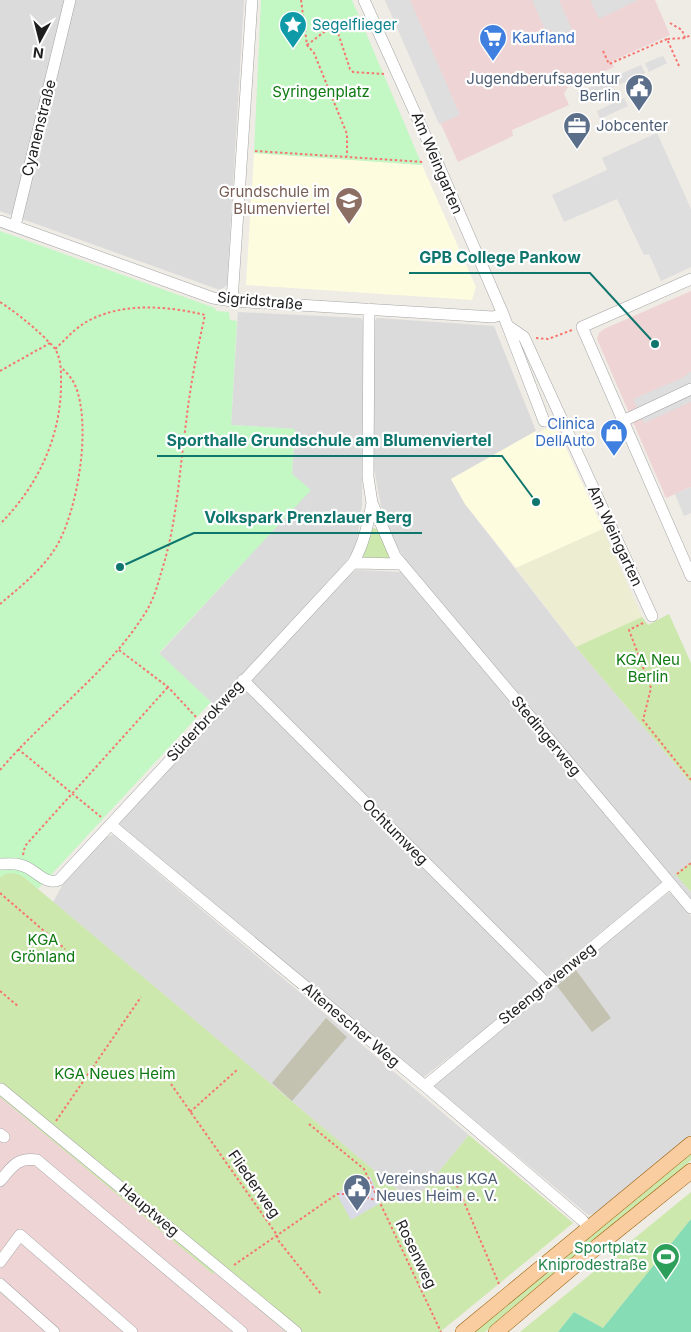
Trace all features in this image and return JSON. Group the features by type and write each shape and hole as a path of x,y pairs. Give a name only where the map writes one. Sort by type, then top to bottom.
{"main road":[{"path":"462,1332 691,1144"},
{"path":"496,1332 599,1245 691,1171"}],"street":[{"name":"Cyanenstraße","path":"14,226 70,0"},
{"path":"232,301 252,0"},
{"name":"Am Weingarten","path":"364,0 503,314 544,421"},
{"name":"Sigridstraße","path":"0,221 213,298 232,301 493,317 503,314"},
{"path":"691,279 582,327 691,576"},
{"name":"Stedingerweg","path":"369,309 368,477 372,503 395,556 691,908"},
{"path":"508,326 524,337"},
{"name":"Am Weingarten","path":"524,337 652,616"},
{"path":"623,421 691,389"},
{"name":"Süderbrokweg","path":"22,864 47,880 52,882 60,880 353,563 361,549 368,527 372,503"},
{"path":"353,563 402,564"},
{"name":"Ochtumweg","path":"244,680 548,984"},
{"name":"Altenescher Weg","path":"111,825 425,1086 589,1228"},
{"path":"0,864 22,864"},
{"name":"Steengravenweg","path":"425,1086 670,882"},
{"name":"Hauptweg","path":"1,1089 296,1332"},
{"path":"0,1181 16,1163 28,1159 37,1160 242,1332"},
{"path":"0,1262 20,1235 132,1332"},
{"path":"0,1284 54,1332"}],"path":[{"path":"301,0 307,44 314,52 346,134 347,156"},
{"path":"670,23 682,30 685,38"},
{"path":"307,44 328,29 333,28 337,30 352,72 385,74"},
{"path":"603,51 609,64 667,39 685,38 691,35"},
{"path":"667,39 679,66"},
{"path":"242,150 424,162"},
{"path":"0,302 25,319 50,343 55,349 61,367 60,411 54,437 29,490 0,524"},
{"path":"0,770 119,650 144,616 154,595 165,560 178,494 187,416 205,315 174,309 146,307 102,315 88,321 75,330 55,349"},
{"path":"524,337 548,339 582,327"},
{"path":"0,371 50,343"},
{"path":"0,604 30,579 43,564 56,547 70,516 77,483 83,437 83,412 74,382 61,367"},
{"path":"652,616 648,621 629,630 651,688 643,720 691,780"},
{"path":"119,650 168,687 203,724"},
{"path":"22,864 25,846 168,687"},
{"path":"18,750 111,825"},
{"path":"670,882 691,863"},
{"path":"0,893 65,949"},
{"path":"0,991 19,1007"},
{"path":"54,1124 141,997"},
{"path":"190,1112 237,1070"},
{"name":"Fliederweg","path":"171,1084 277,1235 278,1240 321,1294"},
{"name":"Rosenweg","path":"309,1124 364,1169 441,1332"},
{"path":"453,1176 499,1284"},
{"path":"224,1272 337,1194 357,1194 378,1201"}],"shaded area":[{"path":"0,0 244,0 227,285 220,290 0,211"},
{"path":"385,0 655,0 670,35 612,61 614,67 567,88 564,94 569,105 512,130 513,136 458,162"},
{"path":"385,0 410,0 460,115 439,124"},
{"path":"532,0 559,0 572,30 555,37 552,30 546,32"},
{"path":"590,0 638,0 599,19"},
{"path":"663,56 667,63 649,72 645,63"},
{"path":"641,65 645,73 580,102 577,93"},
{"path":"624,98 628,106 600,119 597,111"},
{"path":"657,133 691,209 691,267 661,281 649,254 644,255 617,199 564,222 552,195 607,170 602,158"},
{"name":"Grundschule im Blumenviertel","path":"254,153 422,165 476,287 472,300 246,285"},
{"path":"691,291 691,487 666,498 597,339 599,333 604,329"},
{"path":"238,312 361,318 363,322 362,506 357,540 353,551 344,564 214,705 159,654 253,552 292,474 295,429 231,425"},
{"path":"377,318 494,326 536,431 451,479 465,504 576,647 691,783 691,862 676,874 691,892 691,899 408,565 396,544 381,506 374,469 374,322"},
{"path":"691,371 691,402 644,423 633,399 682,378"},
{"path":"555,424 603,529 516,568 465,504 451,479 536,431 538,433"},
{"path":"691,487 691,513 684,516 675,494"},
{"path":"603,529 642,617 576,647 516,568"},
{"path":"356,570 401,572 656,872 661,881 661,883 547,976 252,683 252,680 344,578"},
{"path":"242,690 249,692 537,981 537,988 424,1077 120,825 120,821"},
{"path":"113,835 469,1135 413,1203 53,902 63,884 106,837"},
{"path":"668,893 672,894 691,916 691,1135 594,1214 588,1215 435,1087 434,1083"},
{"path":"576,970 611,1018 592,1032 557,986"},
{"path":"326,1018 347,1037 292,1101 272,1083"},
{"path":"0,1097 213,1273 215,1272 286,1332 0,1332"},
{"path":"370,1176 382,1202 351,1220 336,1193"}],"green space":[{"name":"Syringenplatz","path":"261,0 352,0 422,165 254,153"},
{"path":"0,231 215,308 216,311 229,312 230,320 237,321 231,425 295,429 292,474 311,490 159,653 211,702 38,889 19,875 10,873 4,874 2,877 0,876"},
{"path":"372,528 378,529 389,559 363,557"},
{"name":"KGA Neu Berlin","path":"669,614 691,663 691,783 576,647 642,617 648,625"},
{"path":"691,862 691,892 675,874"},
{"name":"KGA Neues Heim","path":"14,872 22,875 413,1203 469,1135 573,1223 440,1332 286,1332 215,1272 213,1274 0,1097 0,876 2,877 4,874"},
{"path":"691,1152 691,1160 665,1185 485,1332 471,1332"},
{"path":"691,1192 691,1219 603,1328 574,1312 558,1332 520,1332"},
{"name":"Sportplatz Kniprodestraße","path":"691,1219 691,1332 558,1332 574,1312 603,1328"}],"place":[{"name":"Segelflieger","path":"293,49"},
{"name":"Kaufland","path":"493,62"},
{"name":"Jugendberufsagentur Berlin","path":"639,112"},
{"name":"Jobcenter","path":"577,150"},
{"name":"Grundschule im Blumenviertel","path":"349,225"},
{"name":"GPB College Pankow","path":"655,344"},
{"name":"Clinica DellAuto","path":"614,457"},
{"name":"Sporthalle Grundschule am Blumenviertel","path":"536,502"},
{"name":"Volkspark Prenzlauer Berg","path":"120,567"},
{"name":"Vereinshaus KGA Neues Heim e. V.","path":"357,1212"},
{"name":"Sportplatz Kniprodestraße","path":"666,1281"}],"park label":[{"name":"KGA Grönland","path":"43,948"}]}
